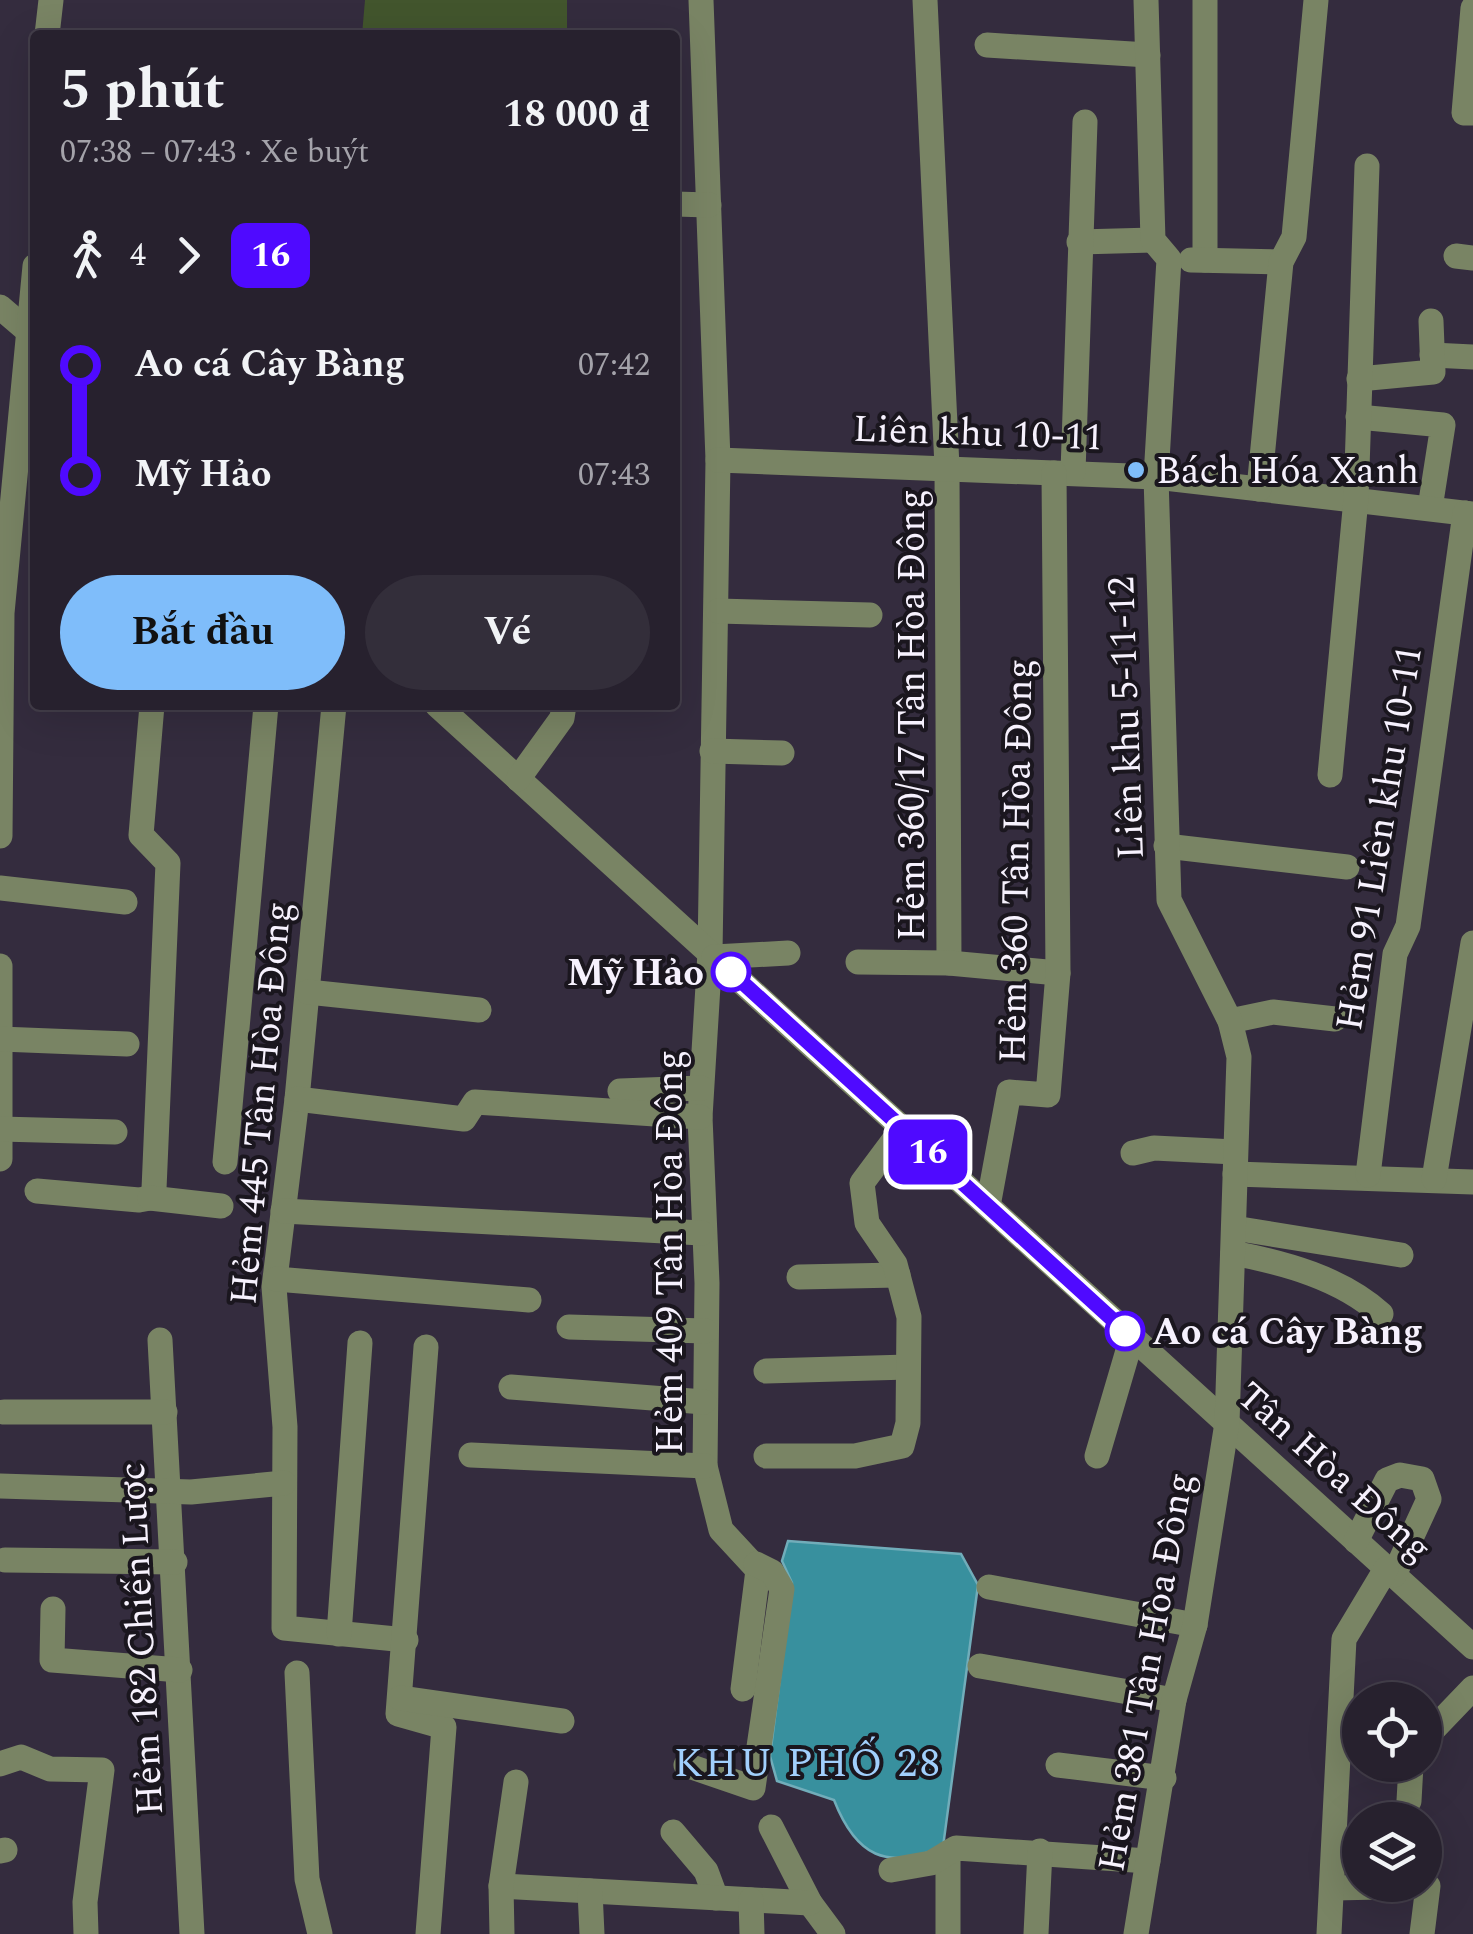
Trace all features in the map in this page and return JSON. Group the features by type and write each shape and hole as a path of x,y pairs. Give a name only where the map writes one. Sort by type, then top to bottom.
{"street":[{"name":"Hẻm 409 Tân Hòa Đông","path":"701,0 718,460 712,955 700,1116 702,1233 708,1283 706,1466 721,1530 756,1564"},
{"name":"Hẻm 360/17 Tân Hòa Đông","path":"925,0 947,467 950,963"},
{"name":"Liên khu 5-11-12","path":"1146,0 1161,250 1156,477 1168,900 1230,1021 1239,1057 1227,1423"},
{"path":"1204,0 1205,260"},
{"path":"1259,488 1280,262 1294,238 1316,0"},
{"path":"1473,8 1464,113 1473,113"},
{"path":"987,45 1148,55"},
{"name":"Hẻm 360 Tân Hòa Đông","path":"988,1206 1010,1092 1048,1096 1058,972 1063,473 1085,122"},
{"path":"1330,775 1356,500 1366,166"},
{"path":"680,204 709,206"},
{"path":"1079,242 1161,250 1205,260 1280,262"},
{"path":"0,307 30,332"},
{"path":"1359,378 1433,372 1430,321"},
{"path":"0,836 5,514 30,354"},
{"path":"1432,355 1473,357"},
{"path":"1358,417 1443,425 1430,508"},
{"name":"Liên khu 10-11","path":"718,460 1156,477 1469,514"},
{"name":"Hẻm 91 Liên khu 10-11","path":"1368,1175 1395,954 1408,926 1469,514"},
{"path":"718,611 870,615"},
{"path":"150,1198 168,863 141,835 152,710"},
{"path":"225,1162 266,710"},
{"name":"Hẻm 445 Tân Hòa Đông","path":"334,710 276,1279 284,1482 284,1628 338,1634"},
{"name":"Tân Hòa Đông","path":"442,710 1473,1647"},
{"path":"518,779 562,718 563,710"},
{"path":"712,751 782,752"},
{"path":"1166,846 1347,867"},
{"path":"0,888 125,902"},
{"path":"1434,1179 1473,943"},
{"path":"712,955 788,954"},
{"name":"Hẻm 360/17 Tân Hòa Đông","path":"858,962 950,963 1058,972"},
{"path":"0,966 0,1159"},
{"path":"308,992 479,1010"},
{"path":"1230,1021 1273,1012 1335,1019"},
{"path":"0,1040 127,1044"},
{"path":"620,1091 701,1088"},
{"path":"297,1099 464,1119 475,1102 700,1116"},
{"path":"766,1456 855,1456 902,1446 908,1423 908,1318 898,1274 867,1223 862,1183 902,1128"},
{"path":"0,1129 115,1132"},
{"path":"1132,1153 1154,1148 1235,1163 1473,1182"},
{"path":"37,1191 220,1206"},
{"path":"283,1211 702,1233"},
{"path":"1234,1240 1402,1256"},
{"path":"1234,1240 1305,1270 1368,1302 1382,1314"},
{"path":"799,1278 898,1274"},
{"path":"276,1279 529,1300"},
{"path":"568,1328 706,1331"},
{"path":"1097,1456 1132,1337"},
{"name":"Hẻm 182 Chiến Lược","path":"160,1340 175,1562 192,1934"},
{"path":"360,1343 338,1634 406,1640"},
{"path":"426,1346 398,1714 444,1727 426,1916 428,1934"},
{"path":"766,1371 908,1367"},
{"path":"511,1386 704,1402"},
{"path":"4,1412 165,1412"},
{"name":"Hẻm 381 Tân Hòa Đông","path":"1136,1934 1174,1700 1195,1625 1227,1423"},
{"path":"471,1455 706,1466"},
{"path":"1329,1934 1344,1639 1390,1572 1428,1498 1422,1479 1400,1474 1386,1480 1356,1541"},
{"path":"0,1486 169,1492 284,1482"},
{"path":"4,1560 175,1562"},
{"path":"686,1765 753,1788 782,1589 772,1572 756,1564 743,1688"},
{"path":"988,1588 1195,1625"},
{"path":"53,1608 52,1660 180,1670"},
{"path":"980,1666 1174,1700"},
{"path":"297,1672 306,1879 320,1934"},
{"path":"1442,1720 1473,1688"},
{"path":"400,1698 562,1721"},
{"path":"1,1764 21,1757 50,1768 102,1770 85,1902 86,1934"},
{"path":"1058,1765 1164,1778"},
{"path":"502,1934 500,1886 516,1782"},
{"path":"1409,1801 1410,1782"},
{"path":"771,1827 810,1903 833,1934"},
{"path":"673,1832 706,1871 716,1898"},
{"path":"891,1870 931,1863 956,1848 1148,1861"},
{"path":"1036,1934 1040,1851"},
{"path":"948,1853 948,1934"},
{"path":"500,1886 810,1903"},
{"path":"1334,1888 1428,1886 1422,1934"},
{"path":"590,1891 592,1934"},
{"path":"751,1900 752,1934"}],"green space":[{"path":"365,0 567,0 567,30 362,30"}],"water":[{"path":"788,1541 961,1554 978,1585 943,1847 905,1858 875,1854 852,1834 834,1800 777,1781 770,1756 792,1583 782,1561"}],"bus line":[{"name":"16","path":"731,972 1125,1331"}],"place":[{"name":"Bách Hóa Xanh","path":"1136,470"},
{"name":"Mỹ Hảo","path":"731,972"},
{"name":"Ao cá Cây Bàng","path":"1125,1331"}],"district":[{"name":"KHU PHỐ 28","path":"808,1762"}]}
